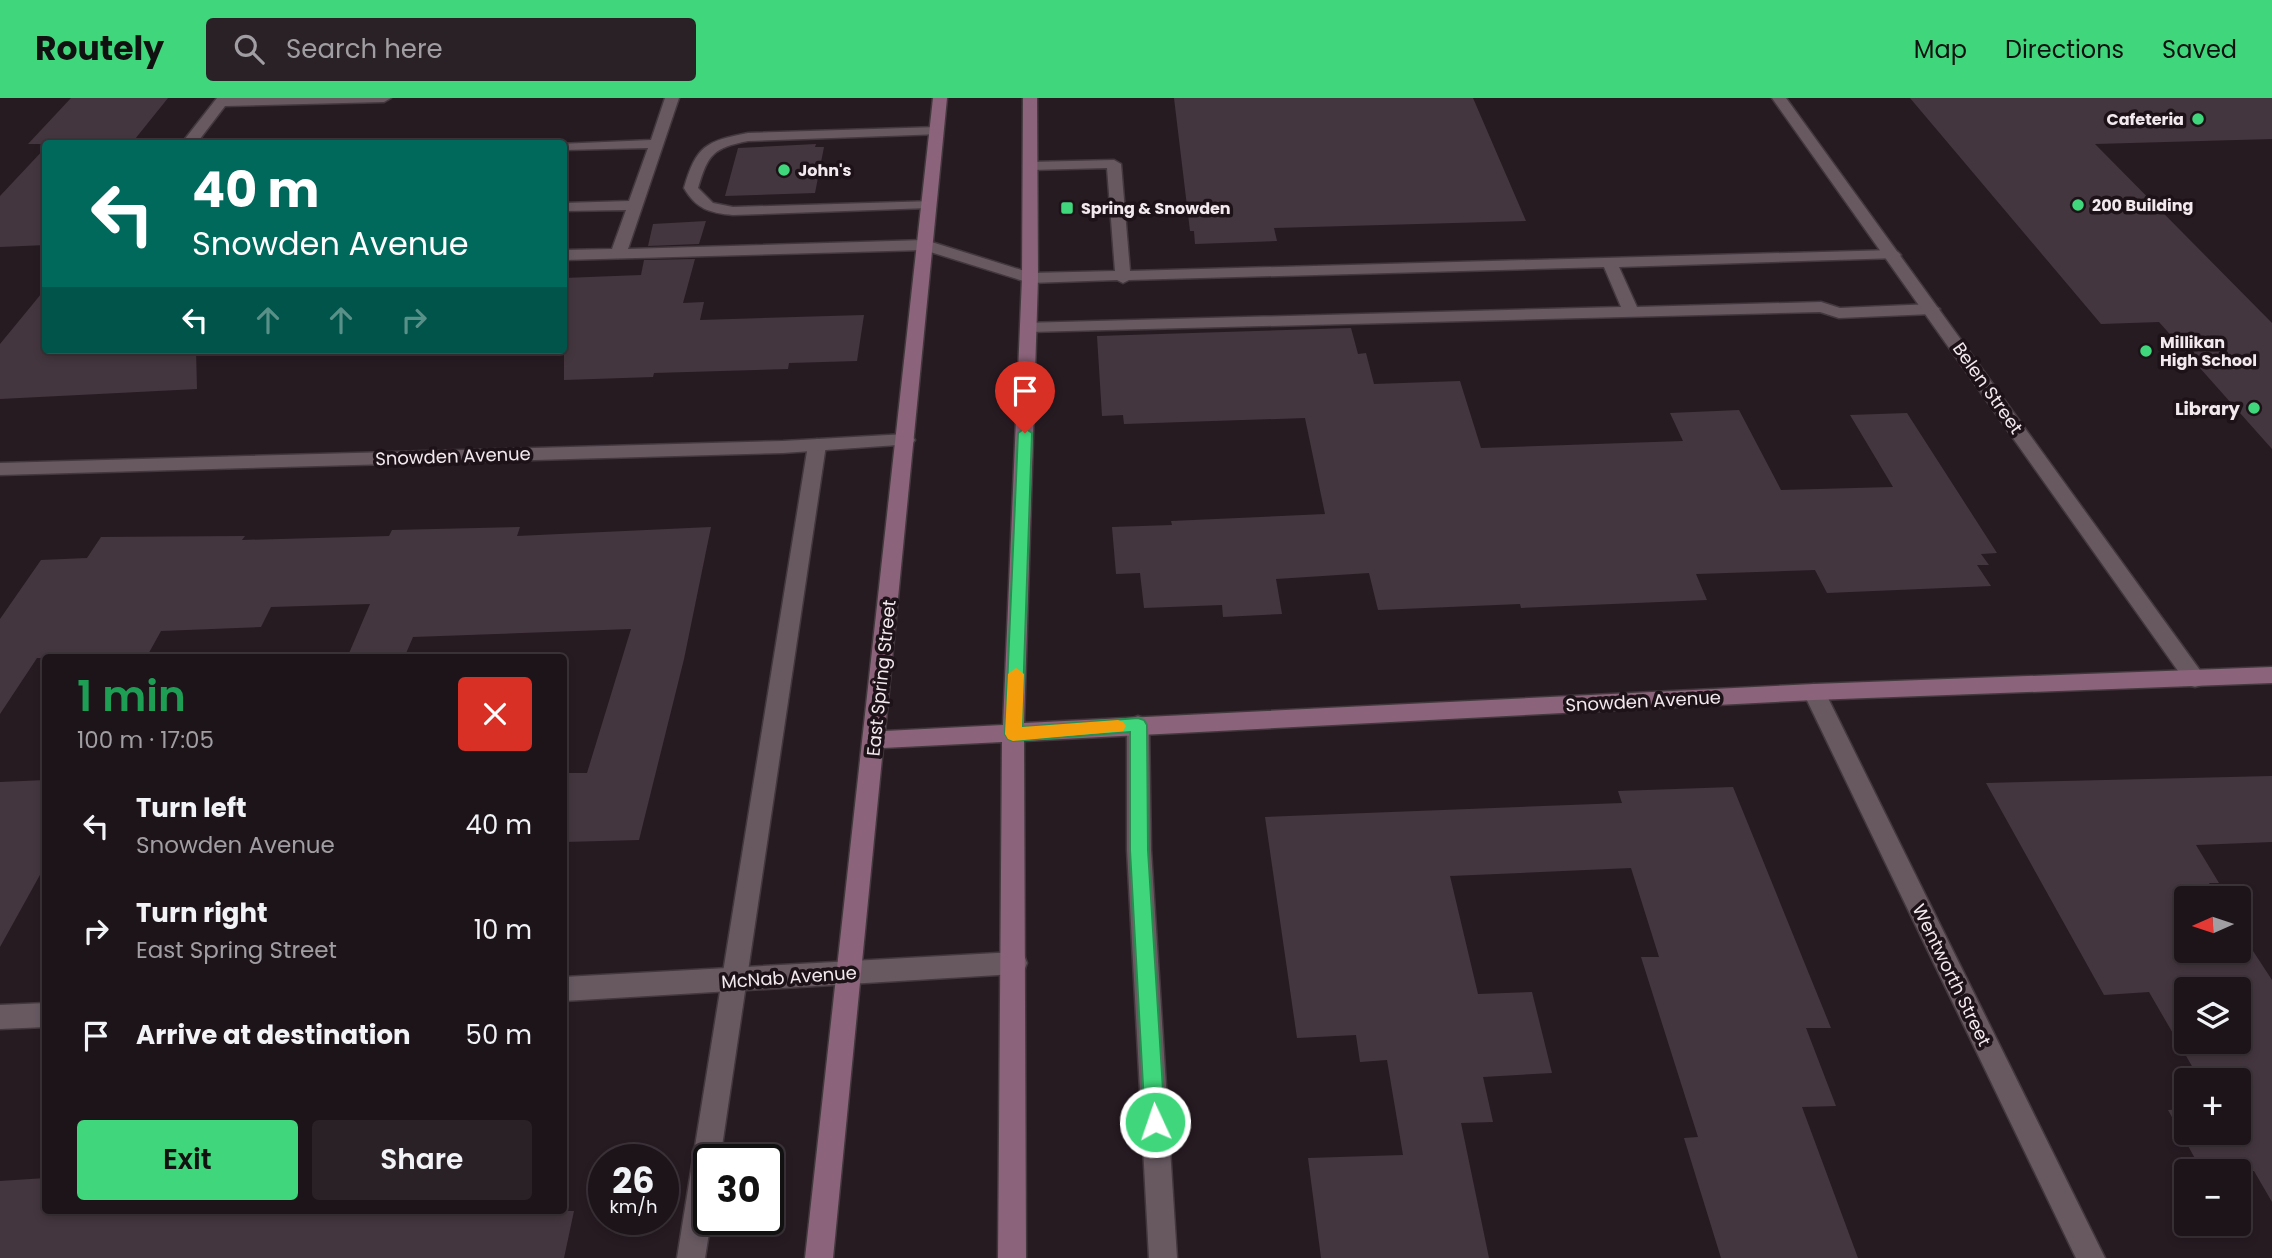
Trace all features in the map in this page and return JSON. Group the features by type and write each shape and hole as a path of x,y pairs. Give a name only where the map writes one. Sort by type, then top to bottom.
{"main road":[{"name":"East Spring Street","path":"819,1258 940,98"},
{"path":"1012,1258 1015,963 1013,734 1029,327 1030,98"},
{"name":"Snowden Avenue","path":"874,740 1814,692 2272,675"}],"street":[{"path":"191,140 223,100 384,98"},
{"path":"618,254 672,98"},
{"name":"Belen Street","path":"1779,98 2195,679"},
{"path":"929,204 733,211 709,209 698,202 691,188 699,157 724,142 748,137 937,131"},
{"path":"567,146 656,144"},
{"path":"1030,166 1114,164 1123,278"},
{"path":"567,207 635,205"},
{"path":"567,255 925,245 1030,278 1123,278 1893,255"},
{"path":"1610,264 1630,310"},
{"path":"1029,327 1630,310 1821,307 1839,313 1932,309"},
{"name":"Snowden Avenue","path":"0,469 817,445 906,440"},
{"path":"691,1258 817,445"},
{"name":"Wentworth Street","path":"1814,692 2091,1258"},
{"path":"1138,725 1139,850 1163,1258"},
{"name":"McNab Avenue","path":"567,989 1015,963"},
{"path":"0,1017 42,1015"}],"building":[{"path":"71,98 168,98 134,140 42,140 42,144 28,144"},
{"path":"1174,98 1473,98 1526,221 1274,228 1277,241 1195,244 1194,231 1190,231"},
{"name":"200 Building","path":"1910,98 2272,98 2272,139 2095,144 2272,323 2272,449 2159,322 2101,324"},
{"name":"John's","path":"816,144 815,147 824,147 815,193 725,196 738,148"},
{"path":"42,151 42,245 0,247 0,196"},
{"path":"706,221 699,244 648,246 653,224"},
{"path":"695,259 683,303 704,302 700,320 864,315 857,361 789,363 788,369 654,373 653,377 564,380 564,354 567,354 567,278 641,275 644,260"},
{"path":"42,293 42,354 196,354 197,389 0,399 0,344"},
{"path":"1351,328 1358,354 1366,353 1374,384 1460,381 1481,448 1683,441 1670,413 1739,410 1781,490 1893,487 1850,415 1907,413 1997,553 1981,554 1989,565 1977,565 1991,586 1827,593 1815,570 1696,574 1707,600 1521,608 1520,604 1378,610 1369,573 1276,579 1282,614 1223,617 1222,605 1144,608 1140,573 1116,574 1112,527 1172,525 1171,521 1325,514 1305,418 1124,424 1123,415 1102,416 1097,336"},
{"path":"520,527 517,536 711,527 684,659 639,840 567,842 567,773 587,773 631,629 413,637 406,654 349,654 370,604 271,607 261,627 161,631 148,654 42,654 42,658 37,658 0,714 0,619 41,560 87,558 101,537 245,536 242,540 389,536 392,530"},
{"path":"2272,776 2272,842 2196,845 2219,883 2209,883 2211,886 2174,886 2174,963 2251,963 2251,948 2272,980 2272,1202 2254,1171 2251,1171 2251,1159 2195,1159 2188,1145 2251,1145 2251,1068 2193,1068 2185,1054 2251,1054 2251,977 2174,977 2174,1035 2149,992 2104,995 1986,783"},
{"path":"42,780 42,871 0,947 0,782"},
{"path":"1733,787 1831,1028 1806,1028 1836,1106 1802,1107 1858,1258 1721,1258 1684,1138 1698,1137 1641,957 1659,957 1631,868 1450,876 1478,994 1532,992 1552,1073 1483,1077 1493,1122 1461,1123 1489,1258 1321,1258 1308,1158 1403,1155 1387,1060 1360,1062 1356,1035 1297,1038 1265,817 1622,803 1618,791"},
{"path":"2168,1110 2174,1110 2174,1121"},
{"path":"42,1178 42,1214 567,1214 567,1211 574,1211 564,1258 0,1258 0,1181"}],"slow traffic":[{"path":"1016,674 1013,734 1118,726"}],"place":[{"name":"Cafeteria","path":"2198,119"},
{"name":"John's","path":"784,170"},
{"name":"200 Building","path":"2078,205"},
{"name":"Spring & Snowden","path":"1067,208"},
{"name":"Millikan High School","path":"2146,351"},
{"name":"Library","path":"2254,408"}],"route":[{"path":"1025,433 1013,734 1138,725 1139,850 1155,1122"}]}
